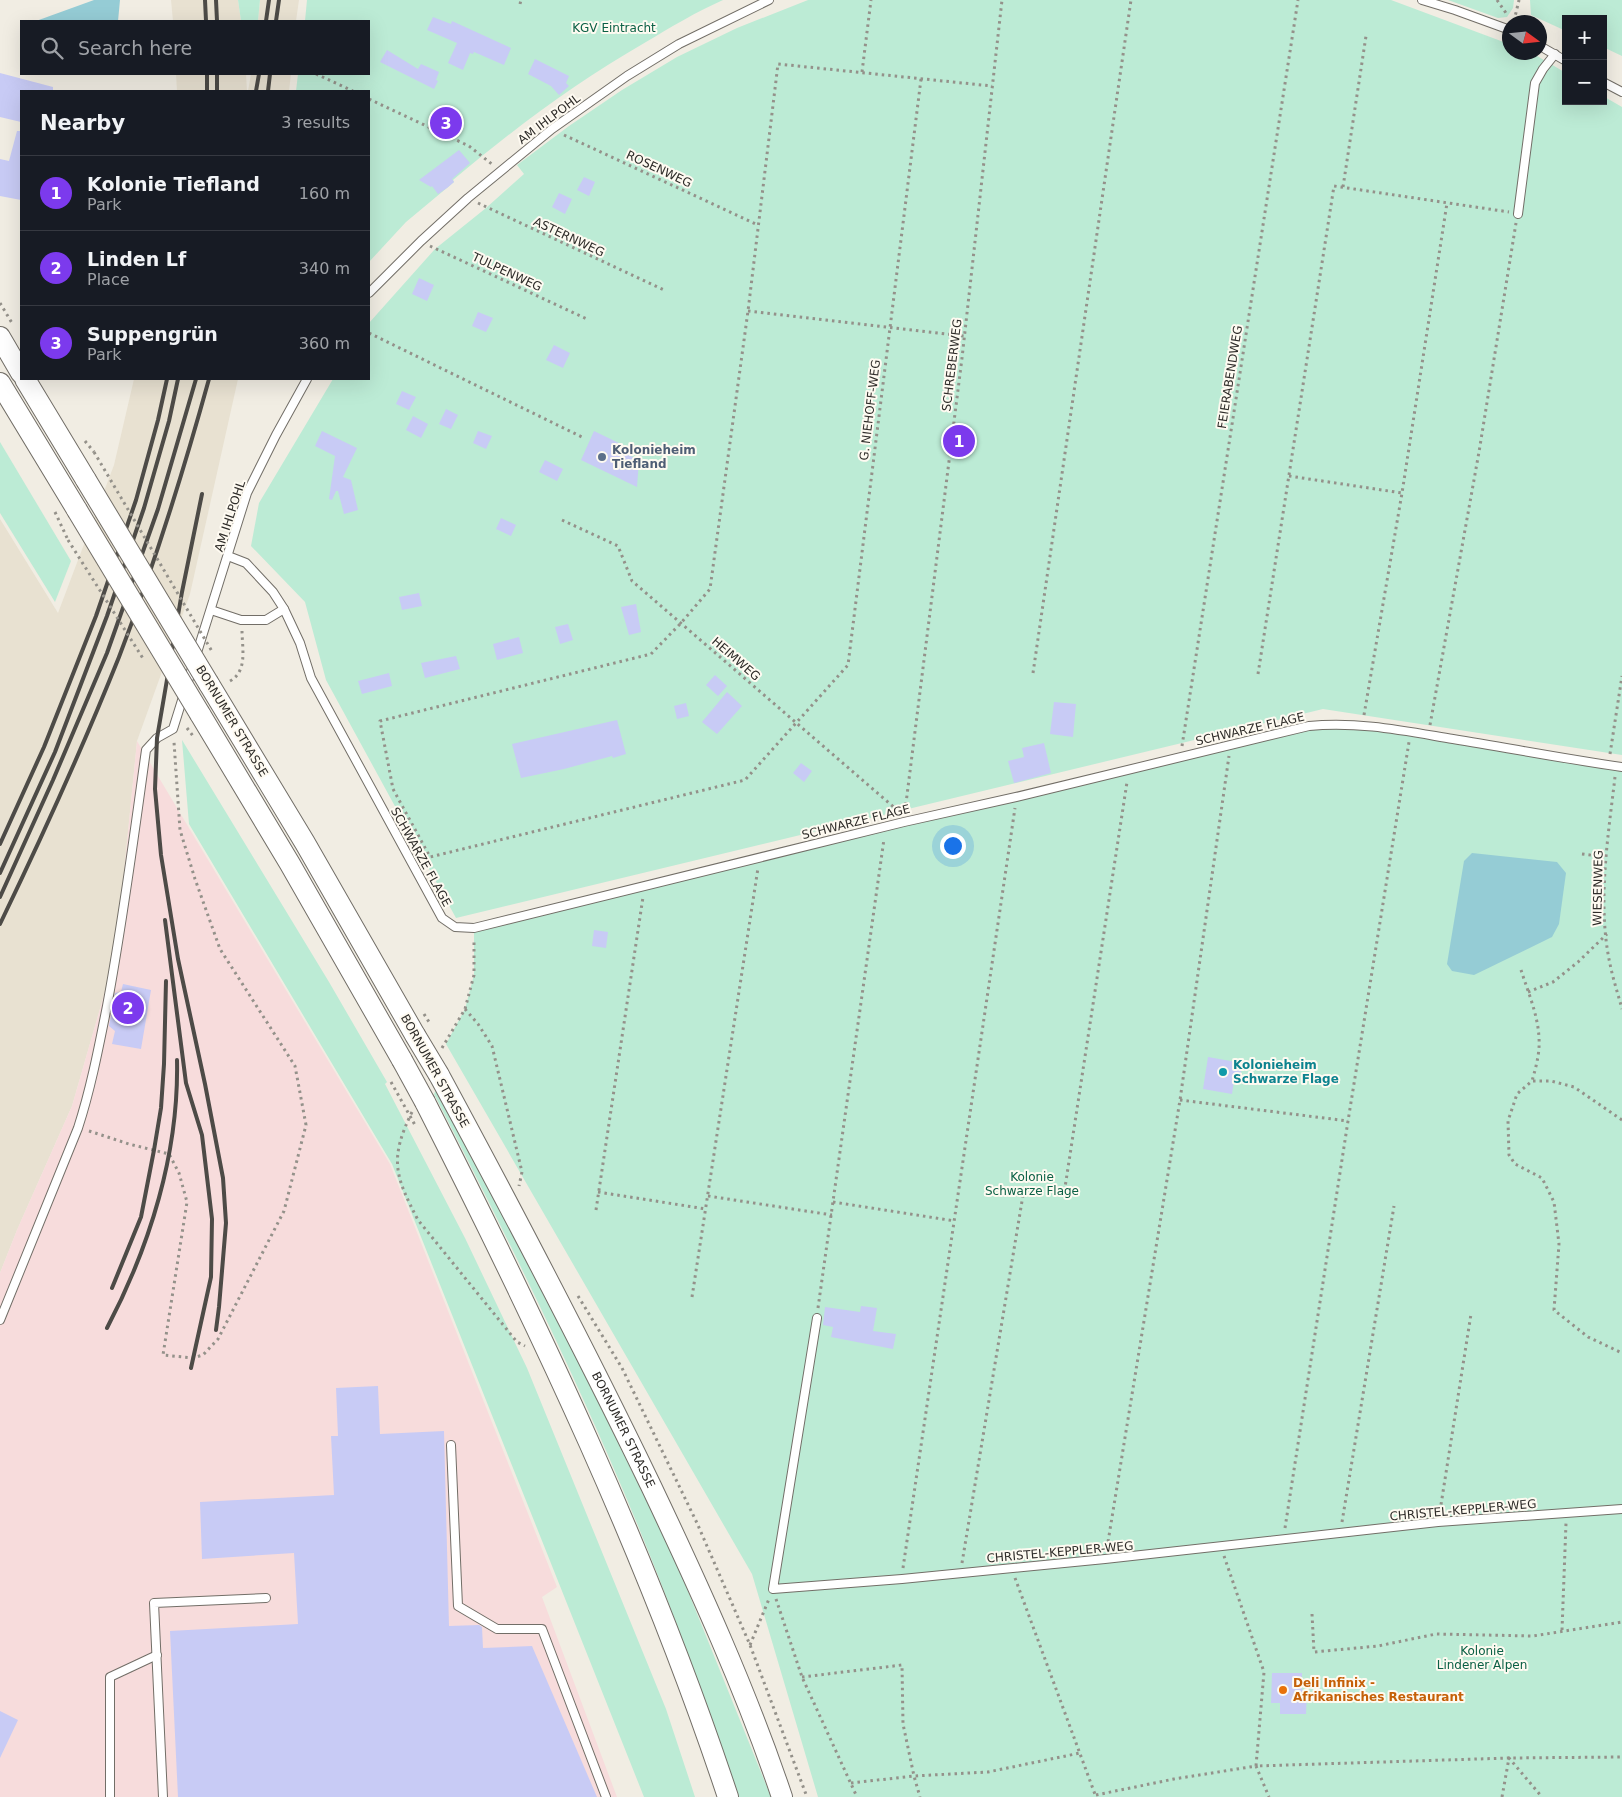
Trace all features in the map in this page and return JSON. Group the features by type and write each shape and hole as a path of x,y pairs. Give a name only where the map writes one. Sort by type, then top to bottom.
{"main road":[{"path":"0,337 20,371"},
{"name":"BORNUMER STRASSE","path":"26,380 305,843 438,1075 519,1224 664,1512 710,1614 746,1701 782,1797"},
{"name":"BORNUMER STRASSE","path":"0,383 77,510 191,717 290,864 425,1102 499,1248 587,1436 674,1648 728,1797"}],"lane":[{"name":"AM IHLPOHL","path":"370,292 421,241 468,198 552,129 627,76 679,44 769,0"},
{"path":"1422,0 1502,27"},
{"path":"1547,50 1564,60"},
{"path":"1518,214 1535,83 1554,54"},
{"path":"1607,84 1622,92"},
{"name":"AM IHLPOHL","path":"173,728 247,492 305,380"},
{"name":"SCHWARZE FLAGE","path":"228,556 246,563 273,592 284,609 300,643 311,678 442,918 455,927 474,928 886,826 1016,797 1309,726 1331,724 1363,725 1410,731 1616,766"},
{"path":"211,610 241,620 266,620 284,609"},
{"path":"0,1320 78,1128 99,1044 122,931 146,750 157,738 173,728"},
{"path":"773,1589 816,1318"},
{"path":"451,1445 458,1606 497,1629 542,1629 606,1797"},
{"name":"CHRISTEL-KEPPLER-WEG","path":"773,1589 902,1579 1105,1559 1438,1522 1622,1509"},
{"path":"163,1797 154,1603 266,1598"},
{"path":"110,1797 110,1677 157,1655"}],"path":[{"path":"862,72 871,0"},
{"name":"SCHREBERWEG","path":"904,822 964,336 1002,0"},
{"path":"1033,673 1132,0"},
{"name":"FEIERABENDWEG","path":"1180,757 1298,0"},
{"path":"1497,0 1508,15"},
{"path":"1515,15 1519,0"},
{"path":"1343,187 1366,36"},
{"path":"681,623 710,589 748,311 778,64 992,86"},
{"path":"318,75 351,90"},
{"name":"G. NIEHOFF-WEG","path":"681,623 651,654 380,721 393,789 430,857 745,780 848,665 921,79"},
{"path":"370,99 469,146 501,171"},
{"name":"ROSENWEG","path":"552,129 758,225"},
{"path":"1258,674 1334,186 1518,214 1479,452 1428,734"},
{"name":"ASTERNWEG","path":"468,198 664,290"},
{"path":"1363,725 1447,203"},
{"name":"TULPENWEG","path":"421,241 586,319"},
{"path":"748,311 964,336"},
{"path":"370,333 584,438"},
{"path":"94,452 217,660"},
{"path":"1289,476 1402,492"},
{"name":"HEIMWEG","path":"562,520 618,546 632,581 896,809 906,809"},
{"path":"68,540 146,663"},
{"path":"230,682 236,678 243,667 241,620"},
{"name":"WIESENWEG","path":"1622,676 1616,766 1606,857 1605,911 1610,963 1622,1009"},
{"path":"191,717 193,736"},
{"path":"78,1128 169,1154 179,1173 187,1202 163,1355 193,1358 203,1355 218,1340 284,1211 306,1125 295,1066 220,949 195,879 180,830 173,728"},
{"path":"1283,1540 1410,731"},
{"path":"1105,1559 1180,1100 1231,746"},
{"path":"960,1572 1024,1189 1064,1194 1129,769"},
{"path":"902,1579 956,1221 1016,797"},
{"path":"816,1318 886,826"},
{"path":"1582,854 1606,857"},
{"path":"692,1297 759,858"},
{"path":"596,1210 644,886"},
{"path":"446,1039 465,1009 474,975 474,928"},
{"path":"1528,992 1553,982 1578,962 1606,934"},
{"path":"1521,970 1537,1019 1538,1058 1532,1081 1517,1094 1508,1121 1509,1155 1515,1164 1542,1178 1554,1202 1559,1244 1554,1310 1588,1337 1622,1353"},
{"path":"465,1009 478,1024 492,1046 522,1172 519,1187"},
{"path":"1532,1081 1551,1081 1574,1087 1622,1120"},
{"path":"391,1082 415,1125"},
{"path":"1180,1100 1348,1121"},
{"path":"407,1121 398,1144 397,1162 402,1186 418,1220 517,1342 527,1348"},
{"path":"598,1192 706,1209"},
{"path":"708,1196 832,1215"},
{"path":"834,1202 956,1221"},
{"path":"1341,1533 1394,1206"},
{"path":"1438,1522 1471,1314"},
{"path":"1562,1630 1566,1512"},
{"path":"1220,1546 1264,1672 1256,1766 1269,1797"},
{"path":"1011,1568 1096,1796 1256,1766 1510,1758 1622,1757"},
{"path":"750,1646 773,1589"},
{"path":"773,1589 802,1677 857,1797"},
{"path":"1312,1614 1314,1652 1378,1646 1436,1634 1533,1636 1622,1622"},
{"path":"802,1677 902,1665 903,1724 920,1797"},
{"path":"851,1784 914,1776 988,1772 1080,1753"},
{"path":"1502,1797 1510,1758"},
{"path":"1510,1758 1542,1797"}],"shaded area":[{"path":"171,0 238,0 241,20 173,20"},
{"path":"260,0 299,0 296,20 258,20"},
{"path":"176,75 246,75 247,90 177,90"},
{"path":"251,75 291,75 289,90 248,90"},
{"path":"134,380 238,380 190,594 137,741 116,953 72,1106 0,1273 0,519 58,613 114,465"},
{"path":"137,741 390,1164 557,1587 542,1597 617,1797 0,1797 0,1273 72,1106 116,953"}],"green space":[{"path":"238,0 260,0 258,20 241,20"},
{"name":"KGV Eintracht","path":"307,0 723,0 684,20 595,73 523,124 453,180 454,182 406,222 370,261 370,90 296,90 298,75 370,75 370,20 305,20"},
{"path":"808,0 1391,0 1502,41 1502,60 1544,60 1562,71 1562,105 1607,105 1607,98 1622,107 1622,755 1323,709 456,918 326,680 305,602 251,546 259,503 332,380 370,380 370,322 435,249 486,208 524,174 517,165 569,126 622,90 677,57 737,28"},
{"path":"1448,0 1514,0 1513,8 1508,15 1502,15 1502,18 1498,18"},
{"path":"1530,0 1622,0 1622,56 1607,49 1607,15 1562,15 1562,29 1547,22 1547,15 1531,15"},
{"path":"0,442 71,561 55,602 0,513"},
{"name":"Kolonie Schwarze Flage","path":"1363,725 1622,767 1622,1797 818,1797 752,1574 446,1044 465,1009 474,975 474,928 1309,726"},
{"path":"182,740 329,982 387,1082 385,1084 465,1238 527,1368 666,1709 695,1797 644,1797 392,1164 189,824"},
{"path":"436,1090 560,1323 677,1564 771,1797 739,1797 664,1591 612,1464 526,1277 434,1094"}],"water":[{"path":"94,0 120,0 118,20 39,20"},
{"path":"1472,853 1557,862 1566,873 1559,924 1552,937 1474,975 1452,971 1447,964 1464,861"}],"building":[{"path":"433,17 451,24 452,21 511,48 504,65 474,52 473,54 470,53 463,70 448,63 457,43 427,30"},
{"path":"387,50 418,69 421,64 439,72 436,80 438,81 434,89 380,62"},
{"path":"535,59 569,76 566,83 569,86 559,95 551,86 528,74"},
{"path":"0,73 53,87 53,90 20,90 20,122 0,117"},
{"path":"17,131 20,131 20,200 0,196 0,159 9,161"},
{"path":"459,150 470,163 452,179 454,182 447,188 438,194 432,186 419,180"},
{"path":"584,177 595,182 589,196 577,190"},
{"path":"559,193 572,199 565,214 552,207"},
{"path":"419,278 434,285 427,301 412,294"},
{"path":"478,312 493,318 486,332 472,326"},
{"path":"554,345 570,353 563,368 546,360"},
{"path":"402,391 416,397 409,410 396,404"},
{"path":"446,409 458,415 451,429 439,424"},
{"path":"413,416 428,424 421,438 406,430"},
{"path":"322,431 357,448 343,477 351,480 358,510 344,514 338,491 336,491 332,500 329,499 335,456 315,446"},
{"path":"478,431 492,436 486,449 473,443"},
{"name":"Kolonieheim Tiefland","path":"594,431 627,447 624,453 639,460 637,487 581,460"},
{"path":"545,460 563,469 557,481 539,472"},
{"path":"501,518 516,525 511,536 496,529"},
{"path":"419,593 422,606 402,610 399,597"},
{"path":"636,604 641,632 629,635 621,607"},
{"path":"568,624 573,640 560,644 555,627"},
{"path":"519,637 523,653 497,660 493,644"},
{"path":"456,656 460,669 425,678 421,663"},
{"path":"389,673 392,686 362,694 358,681"},
{"path":"715,675 727,686 718,696 706,685"},
{"path":"727,692 742,706 717,734 702,722"},
{"path":"1054,702 1076,704 1073,737 1050,734"},
{"path":"686,703 689,716 677,719 674,706"},
{"path":"617,720 626,754 521,778 512,744"},
{"path":"1044,743 1051,773 1014,783 1008,761 1024,757 1022,748"},
{"path":"801,763 812,771 804,782 793,773"},
{"path":"594,930 608,932 606,948 592,946"},
{"path":"123,984 151,990 141,1049 112,1044 115,1031 109,1026 115,993 121,992"},
{"name":"Kolonieheim Schwarze Flage","path":"1208,1057 1242,1063 1240,1081 1234,1081 1232,1094 1203,1089"},
{"path":"861,1306 877,1308 873,1331 896,1334 893,1349 831,1337 833,1327 823,1325 825,1307 860,1312"},
{"path":"378,1386 380,1434 444,1431 449,1626 479,1625 482,1627 483,1648 532,1646 597,1797 178,1797 170,1631 298,1624 294,1553 202,1559 200,1502 334,1495 331,1436 338,1436 336,1388"},
{"path":"1272,1673 1302,1673 1302,1690 1307,1690 1306,1714 1280,1714 1280,1703 1271,1703"},
{"path":"0,1711 18,1720 0,1758"}],"railway":[{"path":"205,0 206,20"},
{"path":"216,0 217,20"},
{"path":"266,20 269,0"},
{"path":"276,20 279,0"},
{"path":"207,75 207,90"},
{"path":"217,75 217,90"},
{"path":"256,90 259,75"},
{"path":"268,90 270,75"},
{"path":"0,844 44,747 96,616 136,500 167,380"},
{"path":"0,873 55,752 107,616 144,508 169,421 178,380"},
{"path":"0,897 53,780 107,653 158,509 196,380"},
{"path":"0,924 62,792 119,657 167,519 209,380"},
{"path":"202,494 182,592 157,738 155,789 161,855 178,959 223,1178 226,1223 216,1330"},
{"path":"165,920 186,1083 202,1135 212,1219 211,1277 191,1368"},
{"path":"112,1288 141,1217 154,1150 161,1108 166,981"},
{"path":"107,1328 136,1265 149,1232 159,1198 173,1130 177,1060"}],"place":[{"name":"Suppengrün","path":"446,123"},
{"name":"Kolonie Tiefland","path":"959,441"},
{"name":"Kolonieheim Tiefland","path":"602,457"},
{"name":"Linden Lf","path":"128,1008"},
{"name":"Kolonieheim Schwarze Flage","path":"1223,1072"},
{"name":"Deli Infinix - Afrikanisches Restaurant","path":"1283,1690"}],"park label":[{"name":"Kolonie Lindener Alpen","path":"1482,1658"}]}
